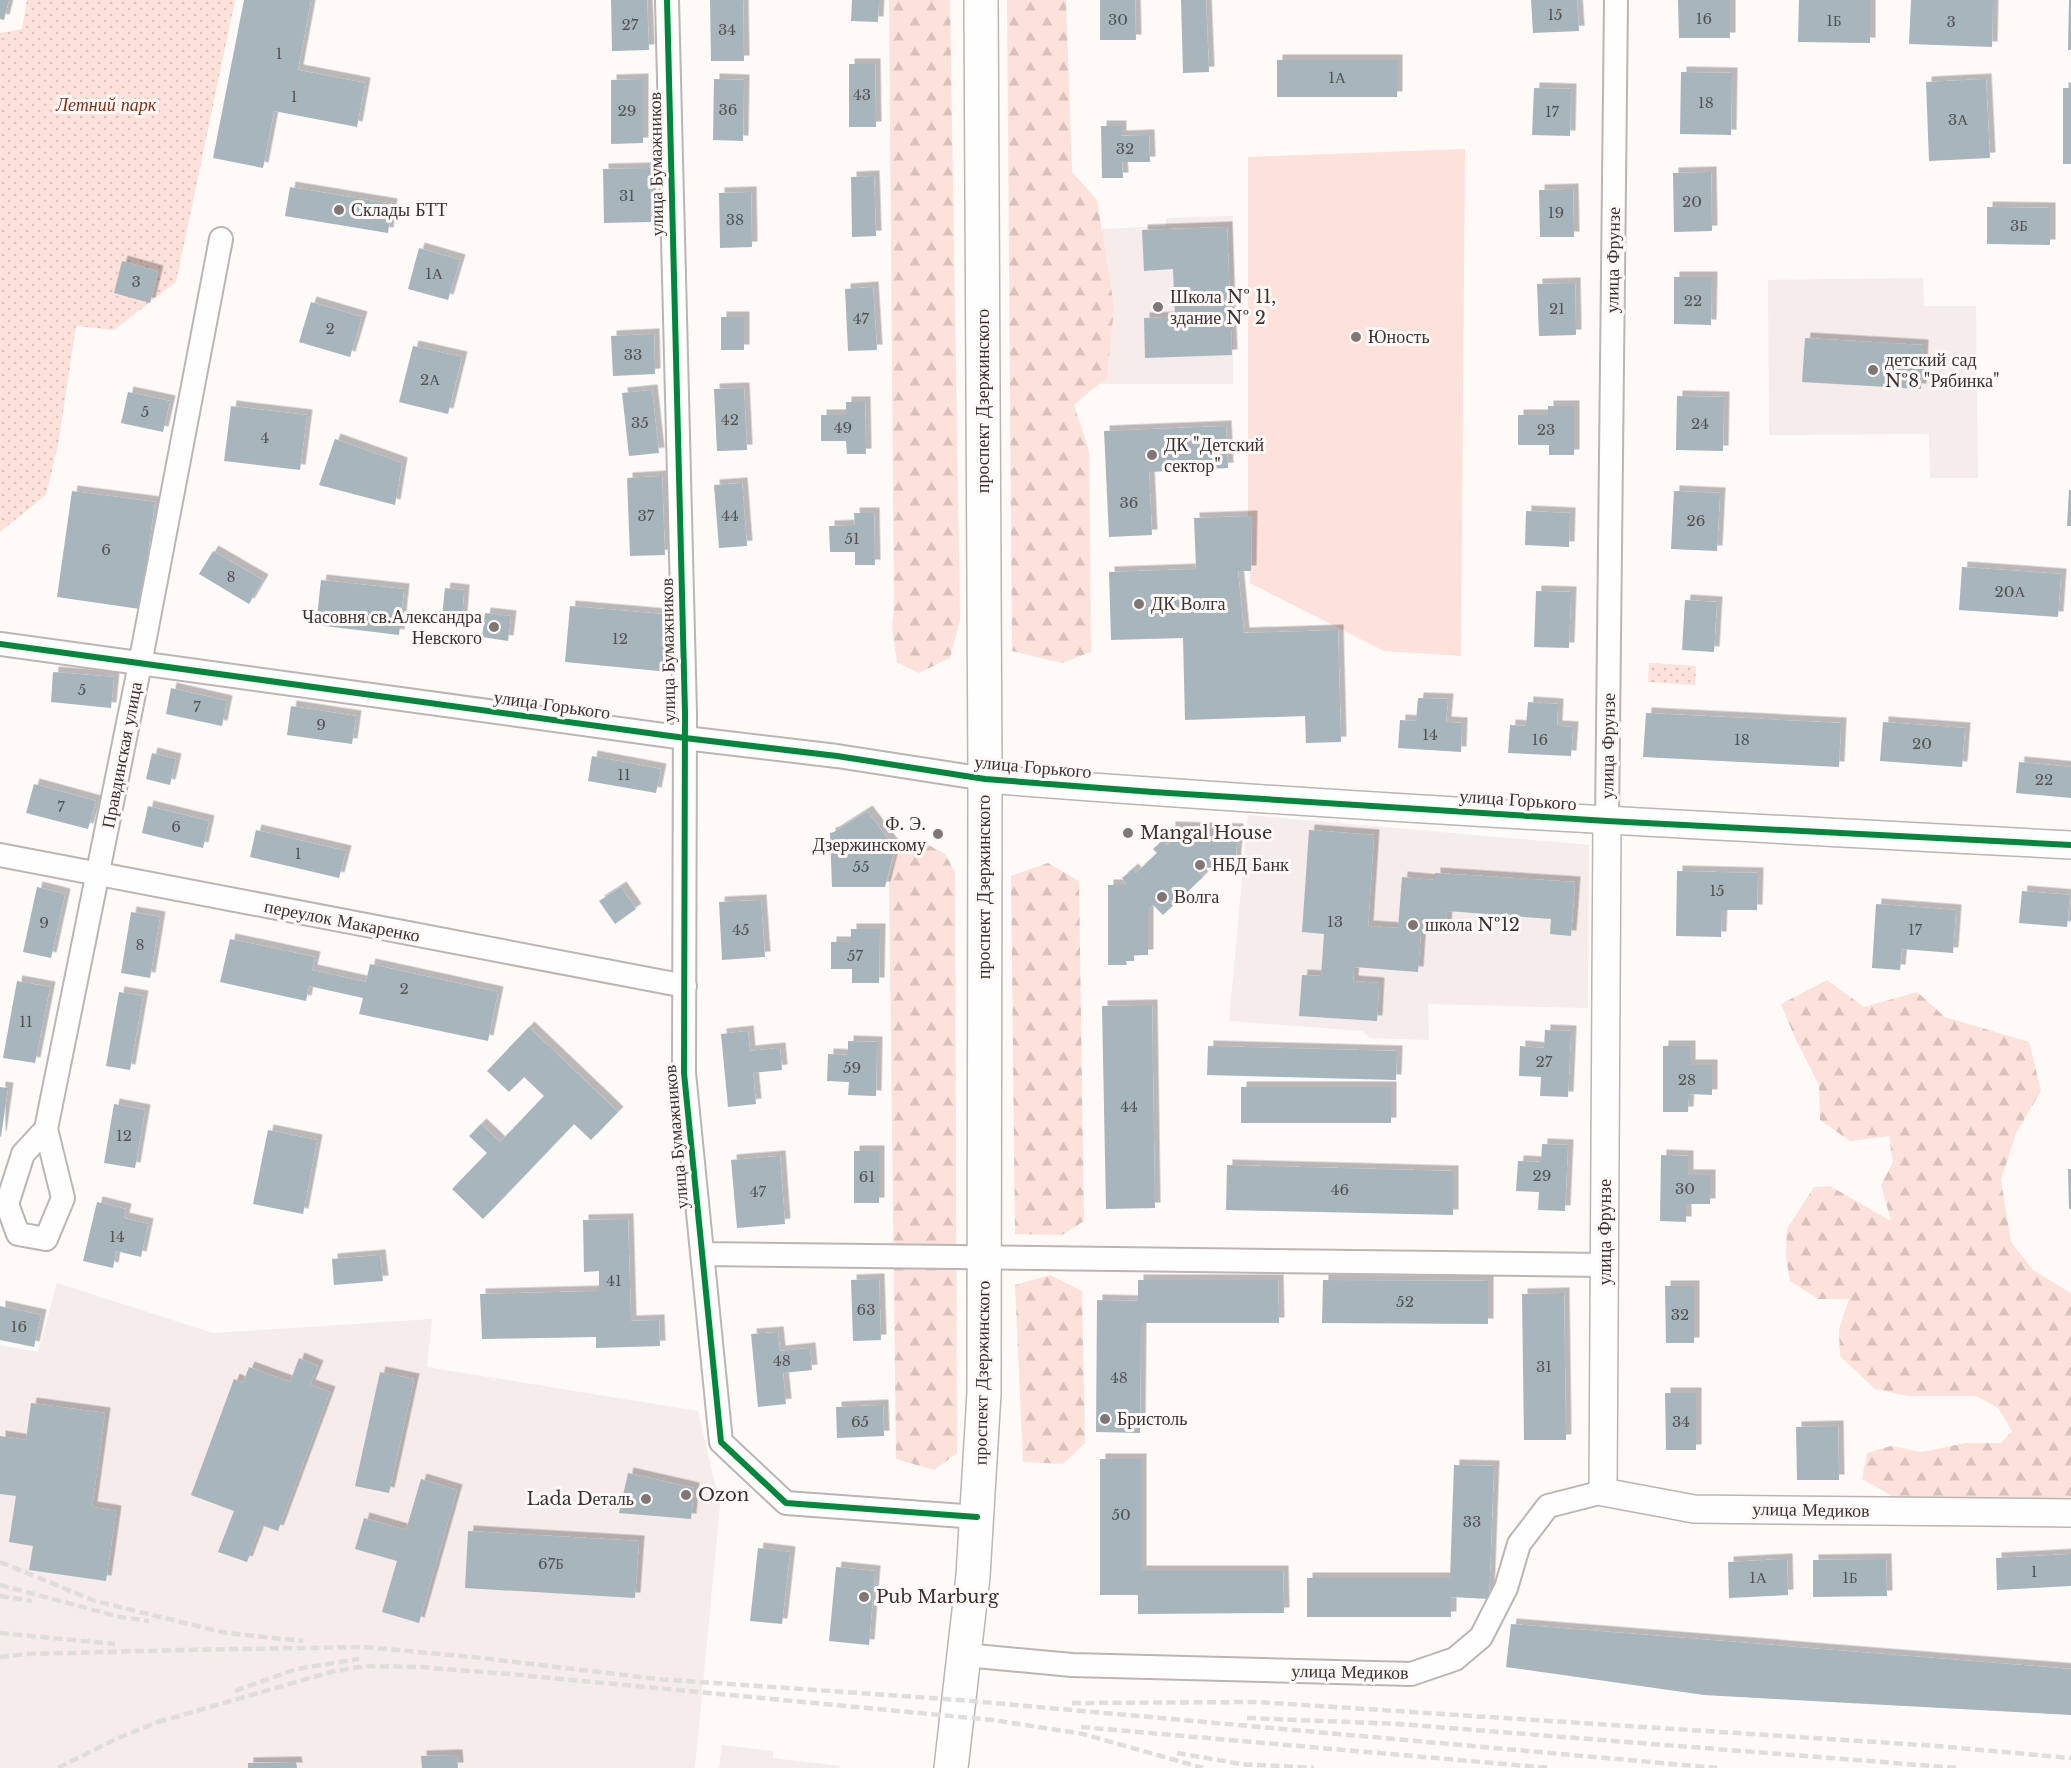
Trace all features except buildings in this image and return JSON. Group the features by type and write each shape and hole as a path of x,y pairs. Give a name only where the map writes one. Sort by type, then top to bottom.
{"main road":[{"name":"проспект Дзержинского","path":"951,1768 965,1655 983,1419 985,779 981,0"}],"street":[{"name":"улица Бумажников","path":"667,0 685,738 684,1073 721,1442 786,1503 977,1517"},
{"name":"улица Фрунзе","path":"1603,1492 1607,821 1616,0"},
{"name":"Правдинская улица","path":"46,1129 140,664 221,239"},
{"name":"улица Горького","path":"0,644 685,738 837,756 985,779 1607,821 2071,845"},
{"name":"переулок Макаренко","path":"0,855 685,986"},
{"path":"702,1254 1604,1264"},
{"name":"улица Медиков","path":"965,1655 1072,1665 1411,1674 1455,1659 1481,1637 1506,1588 1519,1544 1548,1506 1603,1492 1694,1509 2071,1513"}],"shaded area":[{"name":"Школа № 11, здание № 2","path":"1233,216 1233,384 1084,384 1083,230 1166,226 1166,218"},
{"name":"детский сад №8 \"Рябинка\"","path":"1923,278 1924,306 1976,306 1978,478 1930,478 1929,434 1769,435 1768,280"},
{"name":"школа №12","path":"1248,815 1589,845 1588,1008 1428,1004 1429,1040 1370,1038 1362,1031 1229,1021"},
{"path":"57,1283 213,1333 432,1319 427,1367 698,1411 720,1505 695,1768 0,1768 0,1345 38,1352"},
{"path":"722,1745 773,1751 773,1758 840,1766 839,1768 719,1768"}],"green space":[{"name":"Летний парк","path":"27,0 235,0 176,282 114,330 76,326 58,445 46,495 0,532 0,33 22,29"},
{"path":"889,0 950,0 960,620 950,658 919,673 897,662 892,628 894,609"},
{"path":"1007,0 1066,0 1072,172 1097,200 1114,307 1107,377 1074,405 1089,451 1091,652 1062,663 1012,651"},
{"name":"Юность","path":"1465,149 1461,656 1384,651 1250,583 1252,517 1248,516 1248,157"},
{"path":"1649,663 1696,666 1695,685 1648,682"},
{"path":"921,841 945,854 955,872 957,1453 934,1470 896,1459 889,880 899,846"},
{"path":"1048,863 1079,881 1084,1221 1062,1235 1015,1234 1011,876"},
{"path":"1827,980 1864,1007 1917,992 1945,1017 2029,1042 2041,1091 2016,1133 2001,1180 2011,1242 2033,1270 2071,1293 2071,1502 1901,1501 1862,1479 1867,1453 1891,1446 1921,1452 1966,1443 2001,1443 2012,1431 1998,1408 1976,1396 1908,1396 1875,1389 1840,1356 1839,1329 1849,1299 1818,1299 1790,1281 1786,1257 1787,1229 1814,1187 1830,1186 1891,1221 1881,1185 1893,1162 1889,1136 1850,1141 1820,1120 1819,1085 1781,1004"},
{"path":"1050,1275 1082,1291 1085,1443 1063,1464 1023,1462 1015,1285"}],"railway":[{"path":"0,1562 95,1601 226,1633 303,1641"},
{"path":"0,1585 120,1617 149,1621"},
{"path":"0,1596 32,1601"},
{"path":"0,1633 115,1644"},
{"path":"0,1657 26,1654 365,1647 482,1658 657,1679 960,1700 1717,1768"},
{"path":"235,1691 297,1669 359,1659"},
{"path":"158,1722 331,1672 366,1666 419,1667 993,1720 1083,1734 1203,1768"},
{"path":"1072,1703 1257,1702 1937,1746 2071,1758"},
{"path":"1247,1718 1398,1724 1958,1768"},
{"path":"58,1768 116,1739 165,1719"},
{"path":"1081,1727 1550,1768"},
{"path":"1177,1753 1241,1764 1314,1768"}],"cycle path":[{"path":"667,0 685,713 684,1073 721,1442 786,1503 977,1517"},
{"path":"0,644 685,738 837,756 985,779 1607,821 2071,845"}],"place":[{"name":"Склады БТТ","path":"339,210"},
{"name":"Школа № 11, здание № 2","path":"1158,307"},
{"name":"Юность","path":"1356,337"},
{"name":"детский сад №8 \"Рябинка\"","path":"1873,370"},
{"name":"ДК \"Детский сектор\"","path":"1152,455"},
{"name":"ДК Волга","path":"1139,604"},
{"name":"Часовня св.Александра Невского","path":"494,627"},
{"name":"Mangal House","path":"1128,833"},
{"name":"Ф. Э. Дзержинскому","path":"938,834"},
{"name":"НБД Банк","path":"1200,865"},
{"name":"Волга","path":"1162,897"},
{"name":"школа №12","path":"1413,925"},
{"name":"Бристоль","path":"1105,1419"},
{"name":"Ozon","path":"686,1495"},
{"name":"Lada Dеталь","path":"646,1499"},
{"name":"Pub Marburg","path":"864,1597"}]}
